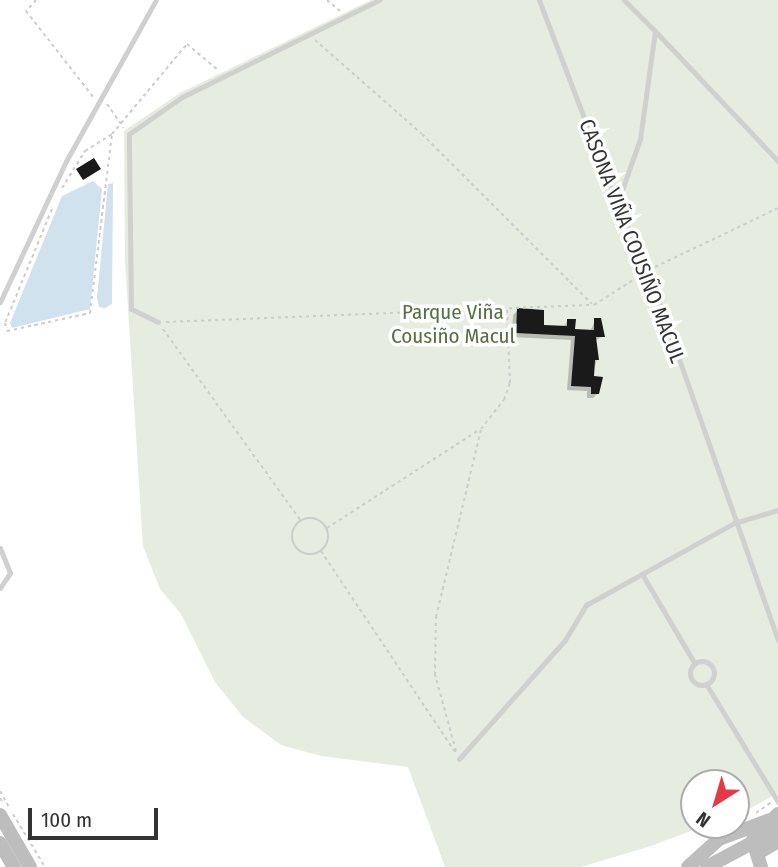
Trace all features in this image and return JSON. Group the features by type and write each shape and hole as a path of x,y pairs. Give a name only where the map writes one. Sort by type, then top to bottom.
{"street":[{"path":"0,815 30,867"},
{"path":"757,856 775,821"},
{"path":"688,867 719,839 775,821"},
{"path":"719,867 757,856 761,849 778,841"},
{"path":"0,843 14,867"},
{"path":"707,867 757,856"}],"lane":[{"path":"0,302 66,161 156,0"},
{"path":"158,322 131,309 129,134 182,97 379,0"},
{"name":"CASONA VIÑA COUSIÑO MACUL","path":"539,0 617,204 648,271 734,523 778,640"},
{"path":"627,1 778,161"},
{"path":"617,204 640,139 654,32"},
{"path":"459,759 565,640 586,605 734,523 778,510"},
{"path":"0,548 10,573 0,587"},
{"path":"642,574 695,664 691,680 706,684 778,802"},
{"path":"695,664 704,662 713,669 706,684"}],"path":[{"path":"36,0 26,11 95,98 102,97 129,134"},
{"path":"327,0 346,16"},
{"path":"309,35 422,134 594,305"},
{"path":"58,196 85,151 112,134 187,44 225,76"},
{"path":"53,208 5,323 7,331 80,317 93,309 112,134"},
{"path":"158,322 594,305 648,271 778,208"},
{"path":"327,527 481,429 504,400 510,383 507,308"},
{"path":"158,322 300,520"},
{"path":"459,759 439,693 434,639 442,582 481,429"},
{"path":"312,517 327,527 329,538 321,551 308,554 297,548 292,531 300,520 312,517"},
{"path":"321,551 459,759"},
{"path":"0,791 45,867"}],"green space":[{"name":"Parque Viña Cousiño Macul","path":"371,0 778,0 778,793 750,808 750,769 680,769 680,835 581,867 445,867 408,767 321,756 281,745 243,717 215,682 181,614 160,589 143,546 125,261 124,131 180,93"}],"water":[{"path":"93,181 102,189 90,309 12,328 10,323 62,196"},
{"path":"113,183 112,304 105,308 99,307 97,298 108,184"}],"building":[{"path":"94,158 101,169 83,180 76,169"},
{"path":"517,308 544,310 544,325 567,326 567,319 576,319 575,329 594,330 594,318 601,318 605,337 596,337 599,360 595,360 594,376 603,377 599,394 591,394 591,387 571,386 575,336 516,333"}]}
